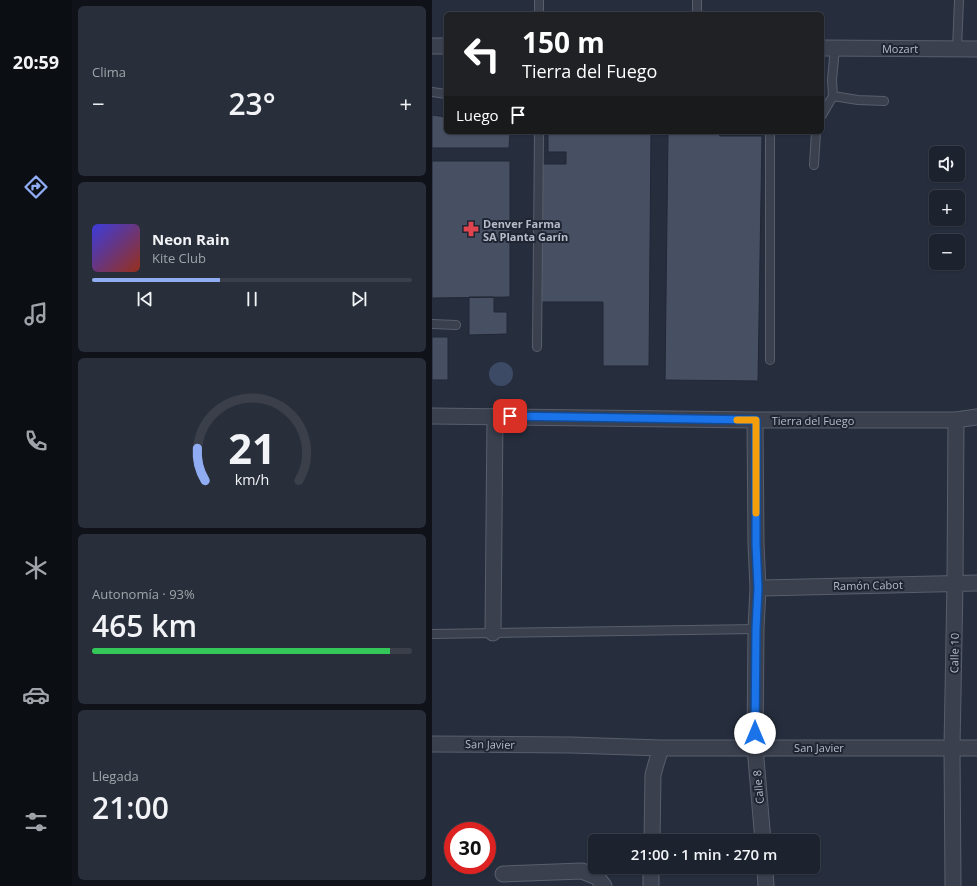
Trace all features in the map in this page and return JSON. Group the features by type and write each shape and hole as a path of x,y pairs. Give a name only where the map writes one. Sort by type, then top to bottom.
{"street":[{"path":"432,46 444,46"},
{"name":"Mozart","path":"828,48 977,49"},
{"name":"Tierra del Fuego","path":"432,416 756,420 956,420 977,417"},
{"path":"493,633 495,416"},
{"name":"Calle 8","path":"756,420 756,544 758,588 756,629 755,747 761,834"},
{"name":"Calle 10","path":"953,886 952,747 956,420"},
{"name":"Ramón Cabot","path":"758,588 977,583"},
{"name":"San Javier","path":"432,744 571,745 661,748 977,748"},
{"path":"652,834 654,775 661,748"},
{"path":"503,874 582,871 597,877 604,886"},
{"path":"651,874 651,886"},
{"path":"765,874 766,886"}],"lane":[{"path":"540,0 540,12"},
{"path":"697,0 697,12"},
{"path":"957,49 959,0"},
{"path":"824,112 833,96 828,48"},
{"path":"432,92 444,94"},
{"path":"833,96 858,100 884,101"},
{"path":"537,347 539,134"},
{"path":"770,134 770,360"},
{"path":"814,165 816,134"},
{"path":"432,324 456,325"},
{"path":"432,634 756,629"}],"water":[{"path":"501,362 510,365 513,374 510,383 501,386 492,383 489,374 492,365"}],"building":[{"path":"432,115 444,117 444,134 510,134 509,148 432,148"},
{"path":"548,134 651,134 649,366 603,366 603,302 540,302 542,164 566,164 566,152 548,152"},
{"path":"668,134 762,136 758,381 665,380"},
{"name":"Denver Farma SA Planta Garín","path":"432,161 510,161 510,297 432,298"},
{"path":"469,297 494,297 494,312 507,312 507,334 469,335"},
{"path":"432,337 448,337 448,380 432,380"}],"slow traffic":[{"path":"737,420 756,420 756,513"}],"place":[{"name":"Denver Farma SA Planta Garín","path":"471,229"}],"route":[{"path":"510,416 756,420 756,544 758,588 755,733"}]}
